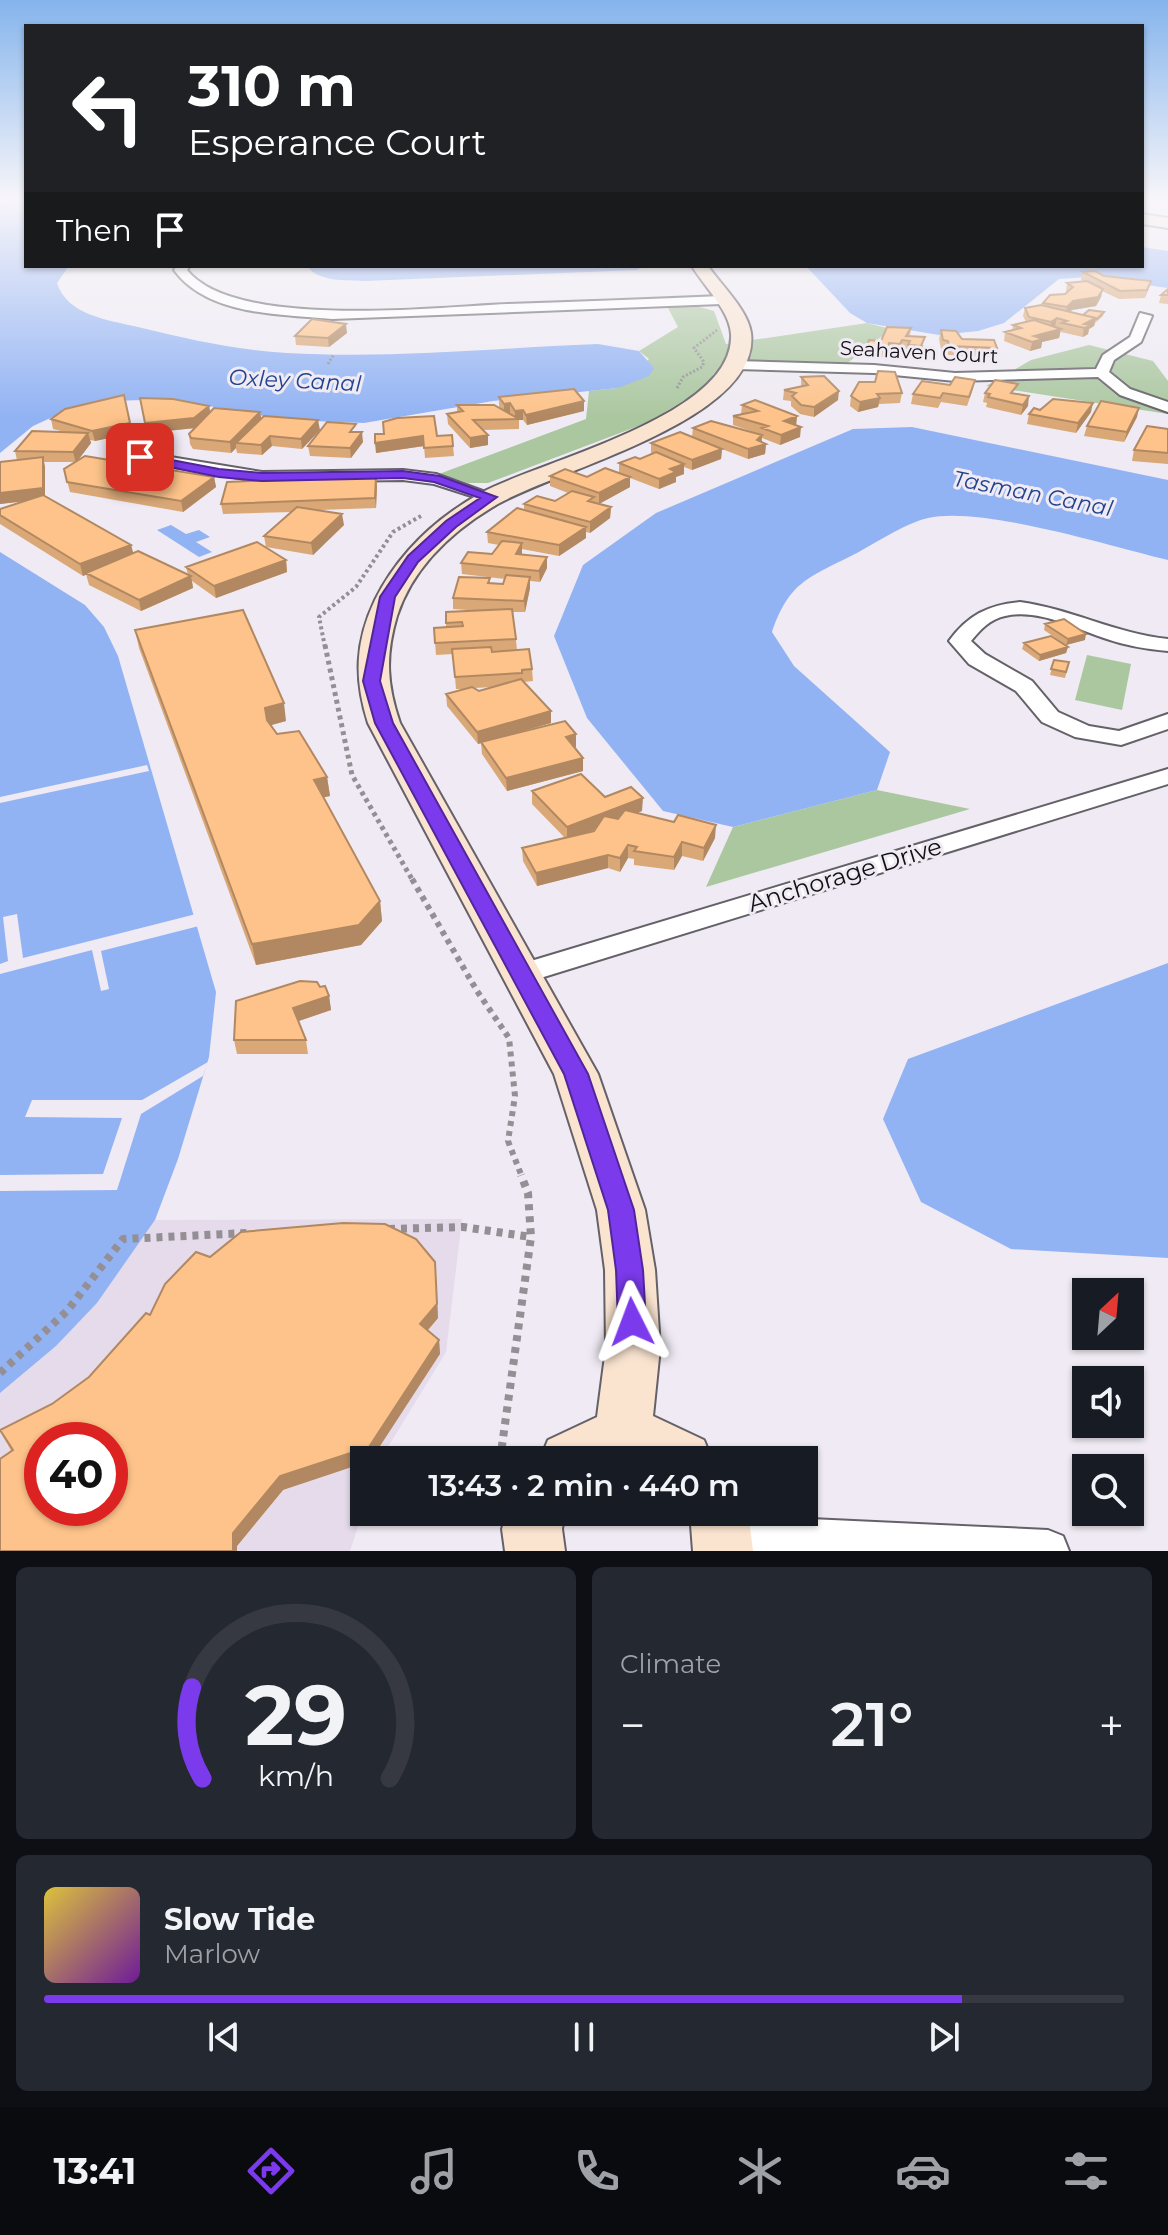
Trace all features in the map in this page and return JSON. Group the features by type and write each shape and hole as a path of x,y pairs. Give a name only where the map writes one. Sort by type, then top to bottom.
{"street":[{"path":"181,271 187,284 210,295 285,310 332,315 706,301"},
{"path":"622,1439 633,1348 630,1270 621,1210 576,1074 384,723 372,681 387,597 413,559 451,524 490,497 664,424 710,395 736,365 741,332 706,301 701,271"},
{"path":"1145,316 1136,339 1108,358 1101,373 1125,392 1168,407"},
{"name":"Seahaven Court","path":"736,365 874,369 955,377 1101,373"},
{"path":"140,457 248,476 403,475 490,497"},
{"path":"1168,645 1135,641 1044,608 999,610 972,622 959,641 977,659 1024,686 1050,717 1083,732 1121,738 1168,721"},
{"name":"Anchorage Drive","path":"521,974 1168,776"},
{"path":"592,1446 622,1439 658,1446"},
{"path":"533,1526 535,1551"},
{"path":"722,1533 1048,1551"}],"path":[{"path":"664,398 677,389 683,377 702,367 704,362 694,348 718,329 708,313 695,309 706,301"},
{"path":"328,364 334,354"},
{"path":"456,486 424,514 393,532 356,587 319,617 352,775 477,991 509,1038 515,1096 508,1141 528,1193 531,1237 502,1446"},
{"path":"383,1229 463,1227 531,1237"},
{"path":"0,1373 34,1348 93,1282 123,1239 144,1235 256,1232"}],"shaded area":[{"path":"462,1219 446,1352 389,1446 380,1446 440,1354 95,1391 43,1422 24,1422 24,1433 6,1444 19,1464 0,1477 0,1393 56,1346 97,1303 155,1220"},
{"path":"350,1468 350,1526 358,1526 350,1551 237,1551 237,1546 283,1490"}],"green space":[{"path":"693,305 714,311 726,344 867,323 891,329 845,365 723,362 702,389 649,422 488,483 468,483 439,474 586,419 589,391 618,388 649,359 639,351 678,327 667,306"},
{"path":"1089,345 1153,361 1168,381 1168,414 986,386 1031,360"},
{"path":"1087,655 1131,664 1122,710 1075,700"},
{"path":"877,790 970,809 706,887 733,827"}],"water":[{"name":"Oxley Canal","path":"0,271 65,271 57,283 62,294 90,314 114,322 249,349 287,353 404,354 598,344 639,351 654,368 649,376 618,388 493,401 364,423 286,420 170,399 113,401 57,415 33,426 0,453"},
{"path":"313,271 603,271 364,281 318,275"},
{"path":"811,271 1168,271 1168,288 1090,277 1059,279 1004,323 978,331 939,335 867,323 850,313"},
{"name":"Tasman Canal","path":"912,427 1168,480 1168,560 1046,529 980,518 928,518 899,529 801,584 785,603 772,632 794,666 890,752 877,790 733,827 663,811 587,718 554,636 583,565 656,513 853,429"},
{"path":"171,525 186,534 199,530 210,537 196,542 212,552 199,557 157,530"},
{"path":"0,552 85,605 104,627 118,656 216,992 209,1057 178,1159 155,1220 97,1303 56,1346 0,1393"},
{"path":"1168,963 1168,1258 1011,1249 921,1202 883,1119 908,1059"}],"pier":[{"path":"147,765 149,771 0,803 0,797"},
{"path":"17,914 23,958 196,914 199,926 101,951 109,989 101,991 92,950 0,974 0,964 8,961 3,917"},
{"path":"208,1062 203,1076 141,1114 117,1190 0,1191 0,1175 103,1174 122,1118 25,1117 32,1100 142,1100"}],"building":[{"path":"1083,272 1151,281 1147,290 1120,291"},
{"path":"1087,281 1103,289 1098,297 1073,301 1067,307 1043,303 1050,295 1065,294 1073,287 1067,283"},
{"path":"1041,305 1096,318 1084,324 1090,325 1085,328 1062,323 1067,321 1057,318 1051,322 1029,317 1025,308"},
{"path":"1089,310 1104,312 1097,319 1083,315"},
{"path":"312,319 346,324 328,338 295,336"},
{"path":"1034,320 1061,329 1034,336 1043,339 1032,342 1005,332 1021,328 1013,325"},
{"path":"887,327 911,328 906,336 925,337 921,346 908,345 910,341 902,340 900,344 889,343 888,348 867,346 869,340 881,341"},
{"path":"941,330 956,331 962,339 994,340 997,348 949,346 948,341 943,340"},
{"path":"878,371 895,372 902,393 877,394 880,398 860,402 851,396 859,382 875,382"},
{"path":"824,376 839,391 814,407 801,405 792,396 796,393 784,390 808,385 801,377"},
{"path":"955,377 975,380 969,397 943,393 940,398 913,394 922,381 950,385"},
{"path":"995,380 1018,384 1011,393 1029,396 1023,405 988,397 990,394 985,393"},
{"path":"574,389 584,401 526,415 523,410 515,411 510,403 504,404 499,397"},
{"path":"124,395 130,423 92,431 51,419 65,409"},
{"path":"140,398 173,399 209,406 194,418 145,423"},
{"path":"1053,399 1093,403 1078,423 1029,414 1034,408 1040,410"},
{"path":"755,400 797,416 784,421 801,427 781,435 762,428 768,426 733,416 758,411 742,405"},
{"path":"1101,401 1139,408 1127,432 1087,426"},
{"path":"457,405 494,405 519,419 473,420 488,435 470,438 447,414 463,411"},
{"path":"214,408 260,412 230,442 191,438 189,434"},
{"path":"264,416 318,420 301,439 270,436 261,445 236,443"},
{"path":"434,416 437,436 452,435 453,446 424,448 423,436 375,443 375,434 384,434 383,422"},
{"path":"711,421 762,435 757,440 766,444 748,449 693,428"},
{"path":"327,422 356,424 350,432 362,432 350,448 308,446"},
{"path":"1147,426 1168,429 1168,453 1134,450"},
{"path":"32,431 88,433 73,452 15,451"},
{"path":"680,432 722,449 692,460 651,443"},
{"path":"656,452 684,464 670,469 676,472 659,479 619,463 635,457 640,459"},
{"path":"85,456 214,477 181,501 67,482 64,469"},
{"path":"43,457 43,488 0,493 0,462"},
{"path":"605,468 630,477 599,493 550,476 565,469 587,477"},
{"path":"376,476 375,498 221,504 227,482"},
{"path":"572,491 594,497 588,501 611,507 590,522 524,504 537,496 555,501"},
{"path":"43,495 131,545 80,564 0,515 0,509"},
{"path":"297,507 342,514 311,543 264,536"},
{"path":"517,508 586,527 559,545 487,532"},
{"path":"502,541 522,543 516,554 547,557 539,571 461,563 468,552 492,554"},
{"path":"257,542 286,560 214,586 186,567"},
{"path":"138,551 191,576 139,600 86,573"},
{"path":"506,575 530,577 524,601 453,598 459,577 490,578 488,583 503,584"},
{"path":"512,609 516,639 435,643 434,628 463,626 462,622 446,623 446,612"},
{"path":"243,610 284,703 265,708 267,720 277,734 299,731 327,777 314,780 380,901 359,925 252,944 135,630"},
{"path":"1064,619 1086,634 1068,639 1045,624"},
{"path":"1051,636 1068,647 1040,655 1024,643"},
{"path":"491,647 492,652 529,649 532,669 522,670 522,673 455,677 452,649"},
{"path":"1054,660 1069,662 1066,672 1051,669"},
{"path":"521,679 551,711 477,732 446,694 472,687 479,691"},
{"path":"565,721 576,734 566,737 583,758 506,778 481,742"},
{"path":"581,774 605,797 631,787 643,798 567,827 532,791"},
{"path":"625,810 674,822 678,815 716,825 704,848 682,842 674,857 634,851 637,847 628,845 620,858 608,855 536,873 522,848 594,831 604,816 618,819"},
{"path":"300,981 325,986 329,996 293,1008 306,1040 234,1040 236,1001"},
{"path":"343,1223 385,1224 416,1239 435,1262 437,1304 420,1324 439,1340 370,1446 350,1446 350,1453 280,1476 233,1533 233,1551 0,1551 0,1459 13,1450 0,1430 52,1404 89,1377 146,1313 150,1315 165,1284 196,1252 210,1257 241,1232"}],"route":[{"path":"140,457 219,473 262,477 403,475 436,479 490,497 451,524 413,559 387,597 377,635 372,681 384,723 576,1074 621,1210 630,1270 632,1322"}]}
